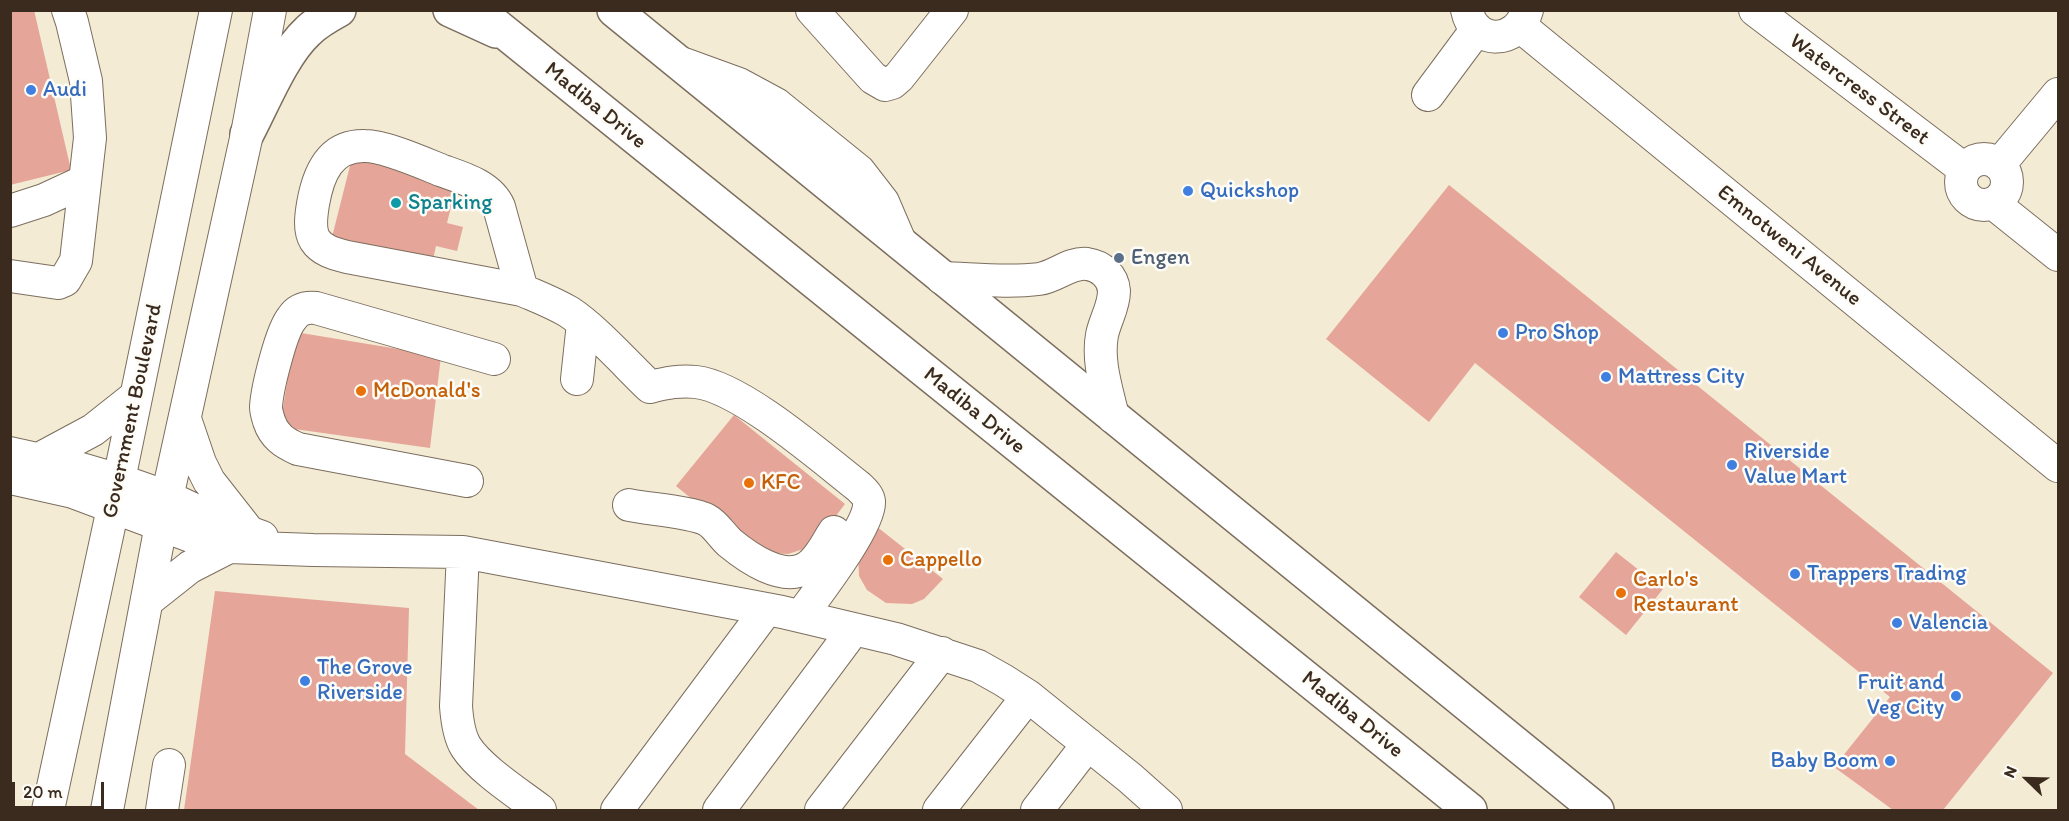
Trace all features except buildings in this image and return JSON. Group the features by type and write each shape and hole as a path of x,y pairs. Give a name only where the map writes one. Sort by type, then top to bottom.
{"main road":[{"path":"248,134 286,61 297,45 308,31 339,10"},
{"path":"450,10 511,38"},
{"name":"Madiba Drive","path":"477,10 1470,810"},
{"path":"614,10 1597,810"}],"street":[{"path":"10,276 58,283 65,280 76,261 90,138 86,81 68,10"},
{"name":"Government Boulevard","path":"48,810 216,10"},
{"path":"107,810 164,511 248,134 270,10"},
{"path":"812,10 881,84 888,85 899,77 952,10"},
{"name":"Watercress Street","path":"1755,10 1964,170"},
{"name":"Emnotweni Avenue","path":"1472,20 1485,35 1495,37 1504,36 1524,18 2058,466"},
{"path":"1428,95 1472,20"},
{"path":"1999,165 2058,94"},
{"path":"522,290 499,207 496,199 485,189 426,164 366,146 343,151 326,163 320,175 311,223 314,239 324,249 347,257 522,290 550,302 583,323 650,387 675,381 697,382 727,392 774,422 859,487 869,498 864,523 801,616"},
{"path":"1977,160 1992,160 1999,165 2007,178 2003,194 1993,203 1978,204 1966,197 1961,183 1964,170 1977,160"},
{"path":"10,211 44,200 85,181"},
{"path":"1993,203 2058,255"},
{"path":"942,278 1028,281 1043,279 1078,264 1088,264 1105,272 1114,288 1100,352 1113,417"},
{"path":"466,481 298,448 281,440 270,423 266,407 280,344 287,325 296,313 308,307 494,359"},
{"path":"577,379 583,323"},
{"path":"25,456 93,430 136,396"},
{"path":"184,418 200,463 239,539"},
{"path":"25,456 78,468 116,493 164,511 218,521 239,539 314,550 463,552 768,609 942,653 978,666 1028,696 1130,778 1165,810"},
{"path":"10,478 58,488 116,493"},
{"path":"629,506 705,520 729,542 755,560 777,570 795,572 805,569 815,561 859,487"},
{"path":"58,488 86,520 105,547"},
{"path":"147,601 190,567 239,539"},
{"path":"463,552 456,706 460,731 465,746 475,759 540,810"},
{"path":"617,810 768,609"},
{"path":"719,810 854,629"},
{"path":"821,810 942,653"},
{"path":"939,810 1028,696"},
{"path":"1037,810 1088,744"},
{"path":"162,810 169,765"}],"place":[{"name":"Audi","path":"31,90"},
{"name":"Quickshop","path":"1188,191"},
{"name":"Sparking","path":"396,203"},
{"name":"Engen","path":"1119,258"},
{"name":"Pro Shop","path":"1503,333"},
{"name":"Mattress City","path":"1606,377"},
{"name":"McDonald's","path":"361,391"},
{"name":"Riverside Value Mart","path":"1732,465"},
{"name":"KFC","path":"749,483"},
{"name":"Cappello","path":"888,560"},
{"name":"Trappers Trading","path":"1795,574"},
{"name":"Carlo's Restaurant","path":"1621,593"},
{"name":"Valencia","path":"1897,623"},
{"name":"The Grove Riverside","path":"305,681"},
{"name":"Fruit and Veg City","path":"1956,696"},
{"name":"Baby Boom","path":"1890,761"}]}
